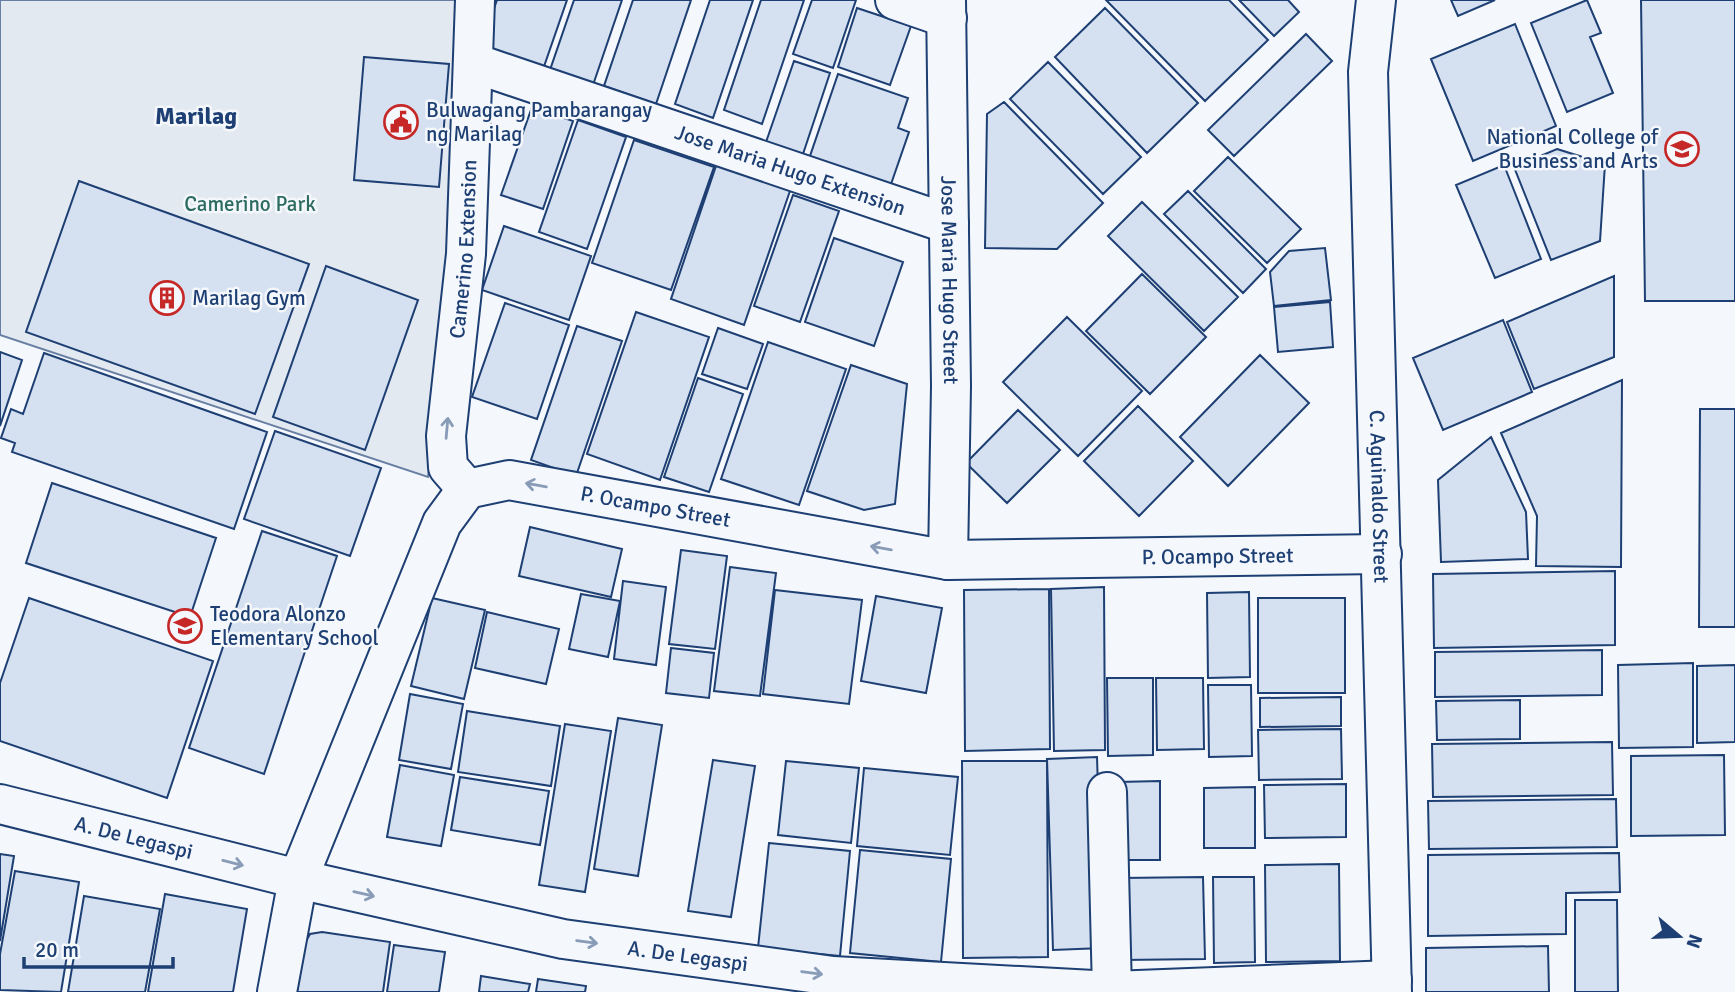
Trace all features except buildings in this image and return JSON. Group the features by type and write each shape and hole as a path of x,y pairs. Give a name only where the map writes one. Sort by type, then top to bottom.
{"street":[{"name":"Camerino Extension","path":"467,489 449,467 446,436 466,254 475,0"},
{"path":"895,0 946,9"},
{"name":"C. Aguinaldo Street","path":"1377,0 1368,72 1392,986"},
{"name":"Jose Maria Hugo Street","path":"946,9 949,224 948,560"},
{"name":"Jose Maria Hugo Extension","path":"474,63 949,224"},
{"name":"P. Ocampo Street","path":"467,489 509,480 948,560 1382,554"},
{"path":"277,992 298,879 442,523 467,489"},
{"path":"1107,792 1112,991"},
{"name":"A. De Legaspi","path":"0,804 298,879 563,939 833,976 1112,991 1392,986"}],"green space":[{"name":"Camerino Park","path":"0,0 465,0 451,277 428,477 0,335"}],"place":[{"name":"Bulwagang Pambarangay ng Marilag","path":"401,122"},
{"name":"National College of Business and Arts","path":"1682,149"},
{"name":"Marilag Gym","path":"167,298"},
{"name":"Teodora Alonzo Elementary School","path":"185,626"}],"district":[{"name":"Marilag","path":"196,116"}]}
